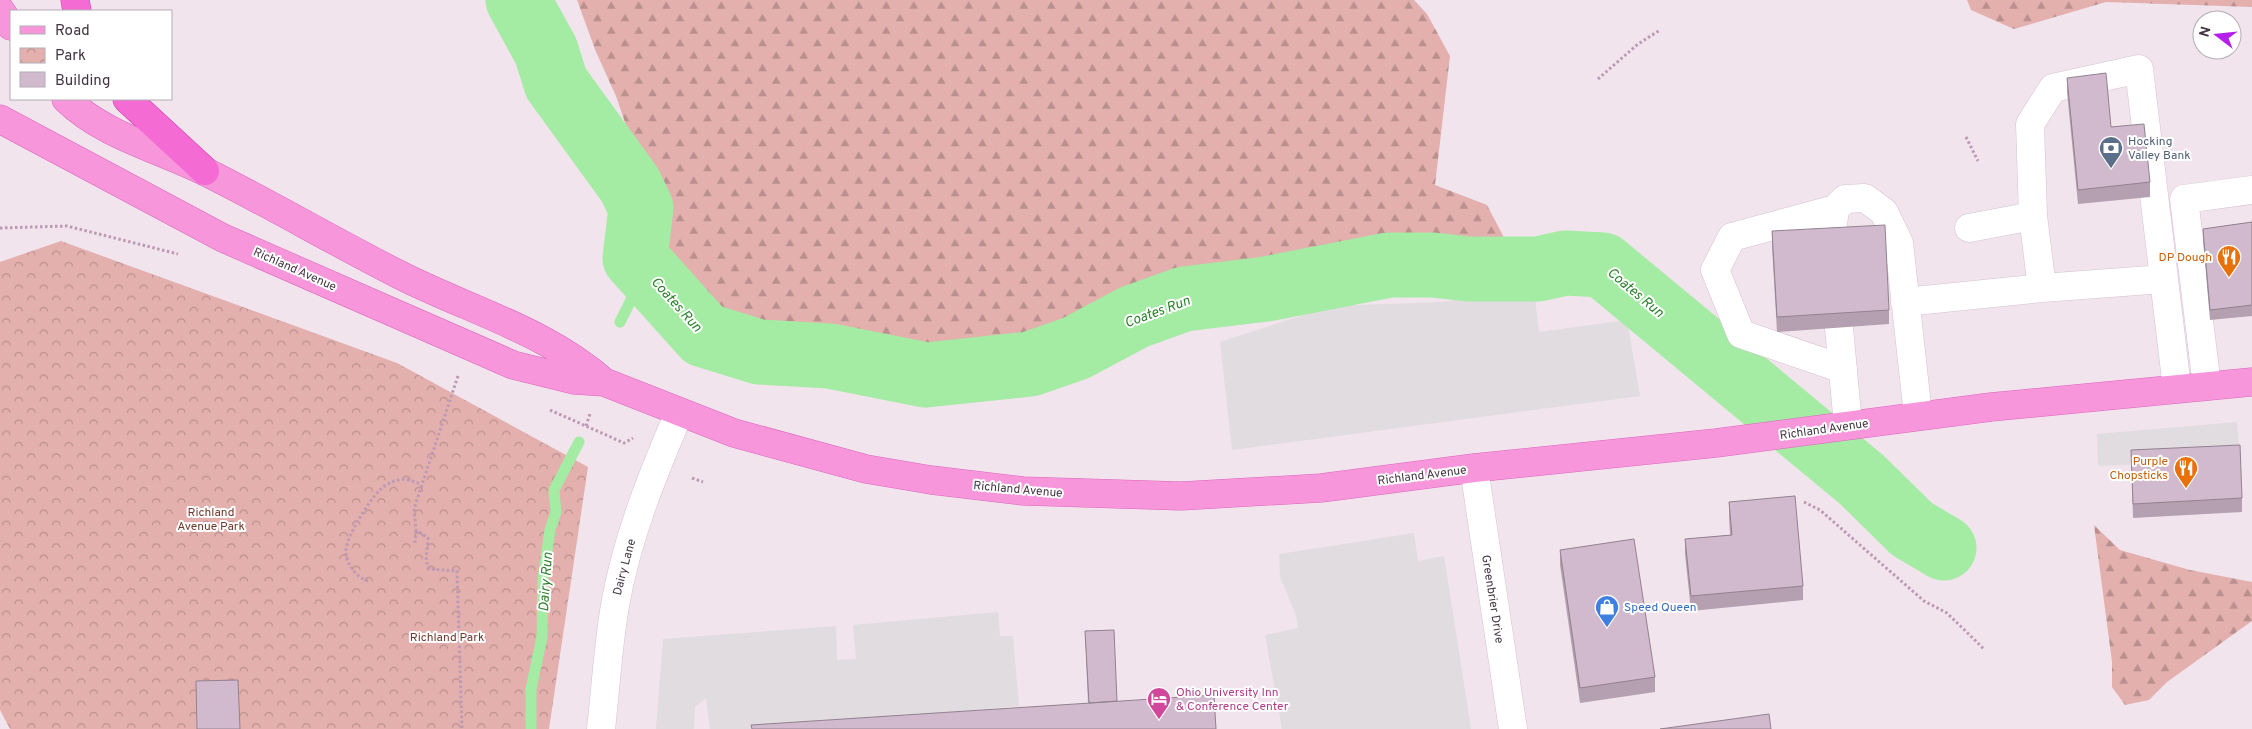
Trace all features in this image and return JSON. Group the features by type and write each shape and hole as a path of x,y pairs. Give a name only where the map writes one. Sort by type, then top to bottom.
{"highway":[{"path":"128,100 205,172"}],"main road":[{"path":"0,10 10,25"},
{"name":"Richland Avenue","path":"67,100 75,108 105,127 205,172 402,276 527,331 582,363 604,382 679,413 734,433 866,469 1023,491 1181,496 1321,488 1474,468 1773,436 1918,416 2177,388 2252,382"},
{"name":"Richland Avenue","path":"0,119 224,238 513,365 574,380 604,382"}],"street":[{"path":"2042,288 2033,216 2030,124 2053,88 2139,69 2177,388"},
{"path":"2206,386 2184,199 2252,190"},
{"path":"1843,369 1741,334 1715,270 1732,236 1835,209 1845,199 1866,198 1884,212 1899,243 1918,416"},
{"path":"1833,241 1835,209"},
{"path":"1969,228 2033,216"},
{"path":"1905,302 2042,288 2164,279"},
{"path":"1839,328 1848,425"},
{"name":"Dairy Lane","path":"601,729 616,600 631,540 651,480 679,413"},
{"name":"Greenbrier Drive","path":"1474,468 1513,729"}],"path":[{"path":"1598,80 1638,44 1660,30"},
{"path":"1966,137 1978,161"},
{"path":"415,543 414,509 460,368"},
{"path":"586,426 592,409"},
{"path":"692,478 703,482"},
{"path":"368,581 355,573 347,561 345,551 354,527 379,491 388,484 400,479 421,484"},
{"path":"1804,502 1820,510 1924,601 1947,613 1984,649"},
{"path":"416,530 428,538 426,561 429,569 457,571 462,729"}],"green space":[{"path":"577,0 1414,0 1427,14 1450,56 1435,185 1487,205 1509,247 1491,291 1446,287 1402,270 1334,287 1241,290 1219,294 1154,316 1052,369 994,384 967,385 909,382 772,365 713,354 678,322 656,281 643,234 639,186 631,140 616,96 596,52"},
{"path":"1967,0 2252,0 2252,7 2106,2 2014,29 1971,10"},
{"name":"Richland Avenue Park","path":"61,241 397,363 588,467 549,729 10,729 0,710 0,262"},
{"path":"2094,525 2120,550 2190,570 2252,582 2252,621 2167,682 2149,700 2125,705 2112,687 2112,662"}],"shaded area":[{"path":"1534,290 1539,332 1627,320 1640,396 1232,450 1220,342 1331,306 1440,302"},
{"path":"2237,422 2240,460 2098,466 2097,434"},
{"path":"1414,533 1418,561 1444,556 1471,729 1282,729 1265,635 1298,628 1296,615 1280,577 1279,554"},
{"path":"998,612 1000,636 1013,636 1019,706 762,729 710,729 706,698 695,707 694,729 656,729 663,639 836,626 837,660 856,659 853,625"}],"building":[{"name":"Hocking Valley Bank","path":"2106,73 2111,127 2144,124 2150,182 2078,190 2067,78"},
{"name":"DP Dough","path":"2252,222 2252,305 2210,310 2203,229"},
{"path":"1885,225 1889,310 1777,317 1772,231"},
{"name":"Purple Chopsticks","path":"2240,445 2242,498 2133,504 2131,450"},
{"path":"1795,496 1803,586 1691,596 1685,539 1732,535 1729,502"},
{"name":"Speed Queen","path":"1634,539 1655,677 1580,688 1560,550"},
{"path":"1114,630 1117,701 1089,703 1085,631"},
{"path":"238,680 240,729 197,729 196,681"},
{"path":"1214,695 1216,729 752,729 751,725"},
{"path":"1769,714 1771,729 1660,729"}],"waterway":[{"name":"Coates Run","path":"518,0 546,51 556,83 630,185 641,208 635,258 704,335 759,352 830,356 926,375 1030,364 1076,348 1134,317 1184,299 1266,289 1389,265 1433,265 1469,269 1538,269 1565,263 1603,265 1861,479 1912,529 1944,548"},
{"name":"Dairy Run","path":"620,322 646,270"},
{"name":"Dairy Run","path":"531,729 531,689 542,637 543,578 550,530 556,512 554,490 579,442"}],"place":[{"name":"Hocking Valley Bank","path":"2111,169"},
{"name":"DP Dough","path":"2229,278"},
{"name":"Purple Chopsticks","path":"2186,489"},
{"name":"Speed Queen","path":"1607,628"},
{"name":"Ohio University Inn & Conference Center","path":"1159,720"}],"park label":[{"name":"Richland Park","path":"447,637"}]}
